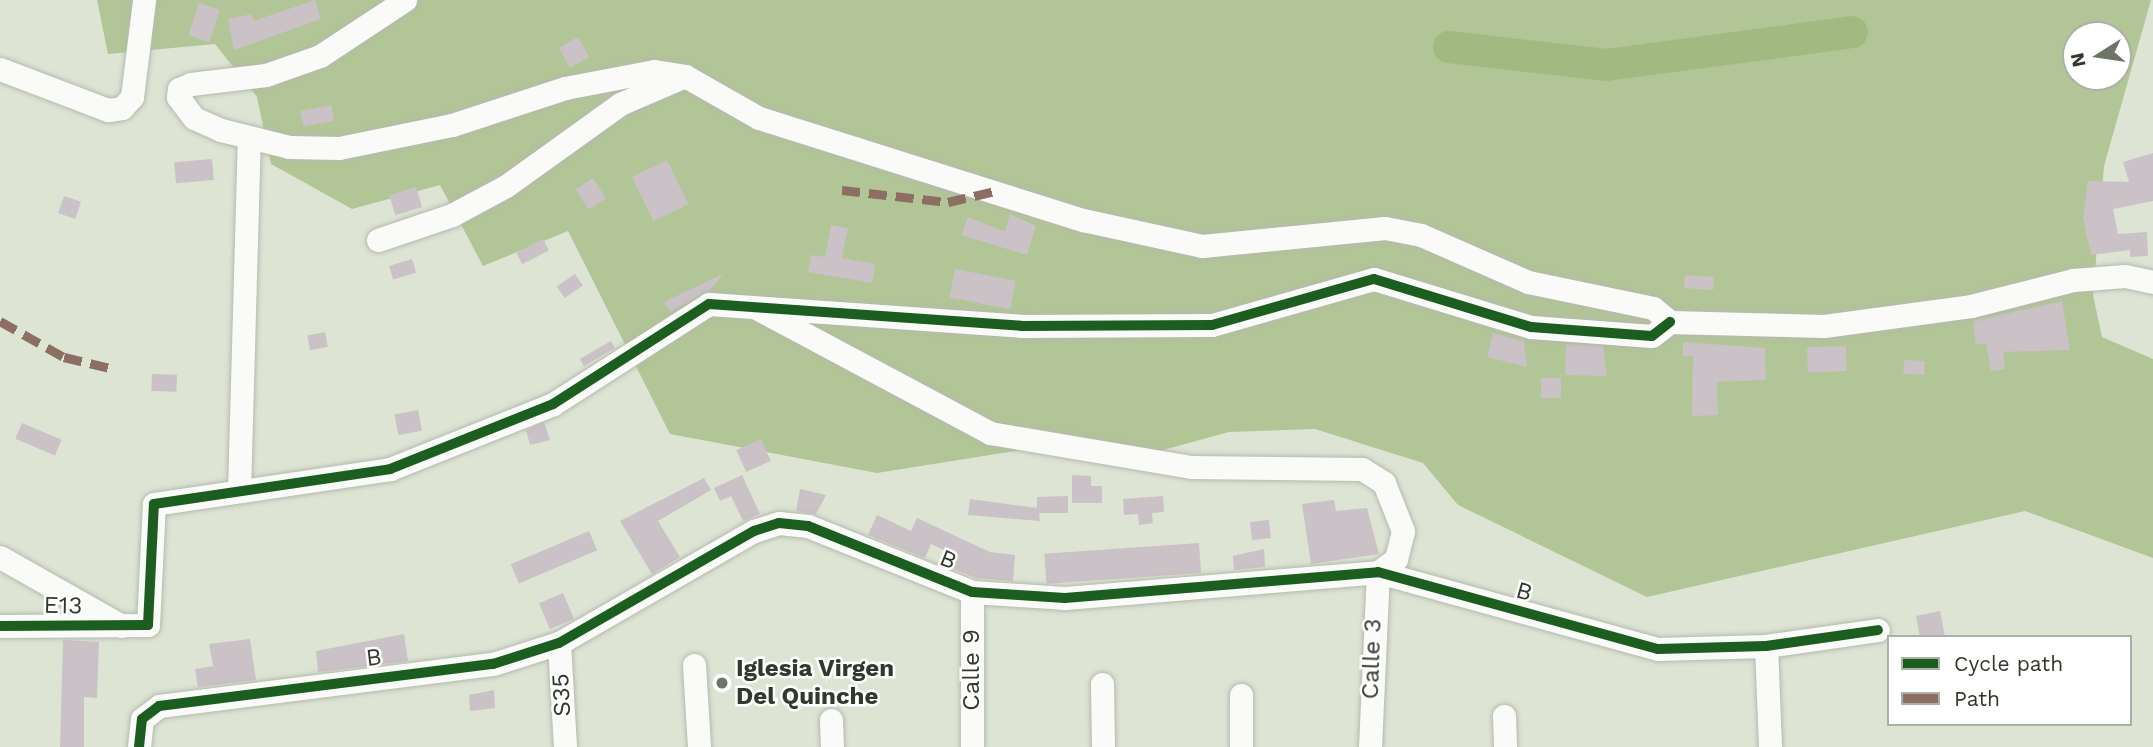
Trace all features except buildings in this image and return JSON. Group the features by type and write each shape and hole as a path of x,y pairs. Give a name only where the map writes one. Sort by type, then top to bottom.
{"street":[{"path":"0,69 107,110 122,108 132,97 145,0"},
{"path":"405,0 320,56 266,75 179,89 194,118 249,137 289,147 339,148 452,125 565,88 654,71 685,76 770,122 1083,220 1202,246 1385,228 1421,235 1528,282 1653,307 1670,322"},
{"path":"378,240 452,215 506,186 620,104 685,76"},
{"path":"239,491 249,137"},
{"path":"0,557 124,628 148,625 153,504 390,469 553,404 709,304 1021,326 1212,325 1374,279 1531,327 1652,336 1670,322 1824,326 1971,306 2073,280 2125,276 2153,282"},
{"path":"758,309 990,433 1191,467 1362,469 1384,483 1403,531 1396,559 1378,572"},
{"name":"B","path":"139,747 148,710 493,664 559,643 754,531 779,523 807,526 972,593 1065,598 1378,572 1658,649 1766,646 1878,630"},
{"name":"Calle 3","path":"1370,747 1378,572"},
{"name":"Calle 9","path":"972,593 972,747"},
{"name":"E13","path":"0,626 124,628"},
{"name":"S35","path":"559,643 565,747"},
{"path":"1766,646 1770,747"},
{"path":"694,665 699,747"},
{"path":"1102,684 1103,747"},
{"path":"1241,695 1241,747"},
{"path":"1504,716 1505,747"},
{"path":"831,720 832,747"}],"green space":[{"path":"97,0 2151,0 2132,67 2132,21 2062,21 2062,91 2125,91 2104,166 2093,295 2102,337 2153,359 2153,558 2025,511 1647,597 1458,505 1423,463 1315,429 1229,432 1141,456 1034,448 877,473 670,434 568,231 483,266 440,185 352,209 271,164 257,97 215,44 108,54"}],"waterway":[{"path":"1449,47 1606,65 1852,32"}],"marked path":[{"path":"842,190 948,202 995,191"},
{"path":"0,321 64,357 114,369"}],"cycle path":[{"path":"0,626 148,625 154,504 390,469 553,404 709,304 1021,326 1212,325 1374,279 1531,327 1652,336 1670,322"},
{"path":"139,747 142,719 159,706 493,664 559,643 754,531 779,523 808,526 972,592 1065,598 1378,572 1658,649 1766,646 1878,630"}],"place":[{"name":"Iglesia Virgen Del Quinche","path":"722,683"}]}
